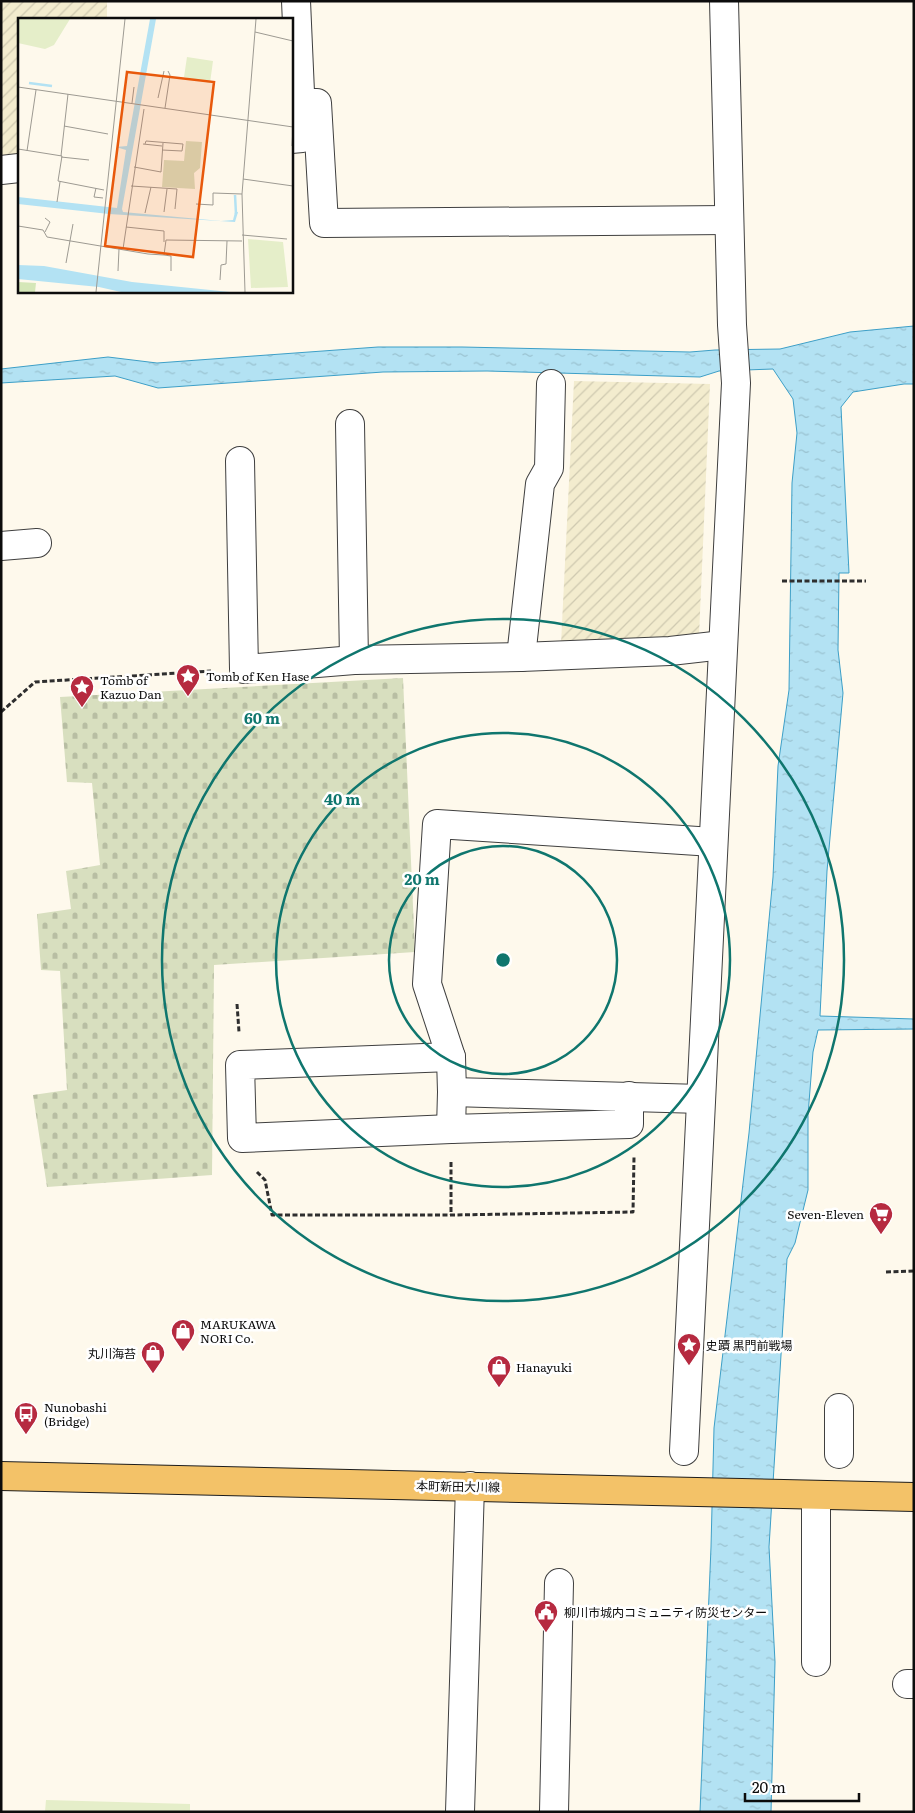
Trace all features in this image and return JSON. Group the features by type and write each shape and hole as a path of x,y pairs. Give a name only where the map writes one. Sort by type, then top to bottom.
{"main road":[{"name":"本町新田大川線","path":"1,1476 914,1497"}],"street":[{"path":"292,139 302,138 296,1"},
{"path":"684,1451 736,383 732,325 724,1"},
{"path":"300,103 316,103 324,223 729,220"},
{"path":"1,170 18,168"},
{"path":"521,657 540,484 549,468 551,384"},
{"path":"350,424 354,660"},
{"path":"240,461 244,669 354,660 521,657 670,651 723,645"},
{"path":"1,546 37,543"},
{"path":"450,1129 451,1057 427,984 437,824 713,842"},
{"path":"451,1057 240,1066 242,1138 629,1124 629,1096"},
{"path":"452,1092 701,1098"},
{"path":"489,1128 491,1093"},
{"path":"839,1408 839,1454"},
{"path":"460,1812 470,1486"},
{"path":"816,1495 816,1662"},
{"path":"554,1812 559,1583"}],"path":[{"path":"782,581 866,581"},
{"path":"1,712 35,682 244,669"},
{"path":"242,1138 257,1173 266,1180 272,1215 633,1212 634,1139 629,1124"},
{"path":"450,1129 451,1215"},
{"path":"886,1272 914,1271"}],"shaded area":[{"path":"1,1 107,1 107,18 18,18 18,155 1,156"},
{"path":"574,381 710,384 699,636 561,644"}],"green space":[{"path":"403,678 415,952 214,965 212,1175 47,1187 33,1095 67,1090 60,971 41,970 37,914 71,909 66,871 100,865 92,783 67,782 60,697"},
{"path":"46,1800 190,1804 190,1812 45,1812"}],"water":[{"path":"914,326 914,384 853,392 841,407 849,573 839,573 838,650 843,693 827,871 820,1016 914,1019 914,1029 818,1030 813,1052 808,1115 808,1190 795,1243 787,1259 769,1547 775,1662 771,1812 700,1812 714,1428 749,1133 773,877 778,766 789,690 792,483 797,433 793,399 773,369 719,371 700,377 487,371 383,372 158,388 115,376 1,383 1,369 108,357 157,363 378,347 690,352 780,349 850,332"}],"place":[{"name":"Tomb of Ken Hase","path":"188,697"},
{"name":"Tomb of Kazuo Dan","path":"82,708"},
{"name":"Seven-Eleven","path":"881,1235"},
{"name":"MARUKAWA NORI Co.","path":"183,1352"},
{"name":"史蹟 黒門前戦場","path":"689,1366"},
{"name":"丸川海苔","path":"153,1374"},
{"name":"Hanayuki","path":"499,1388"},
{"name":"Nunobashi (Bridge)","path":"26,1435"},
{"name":"柳川市城内コミュニティ防災センター","path":"546,1633"}]}
